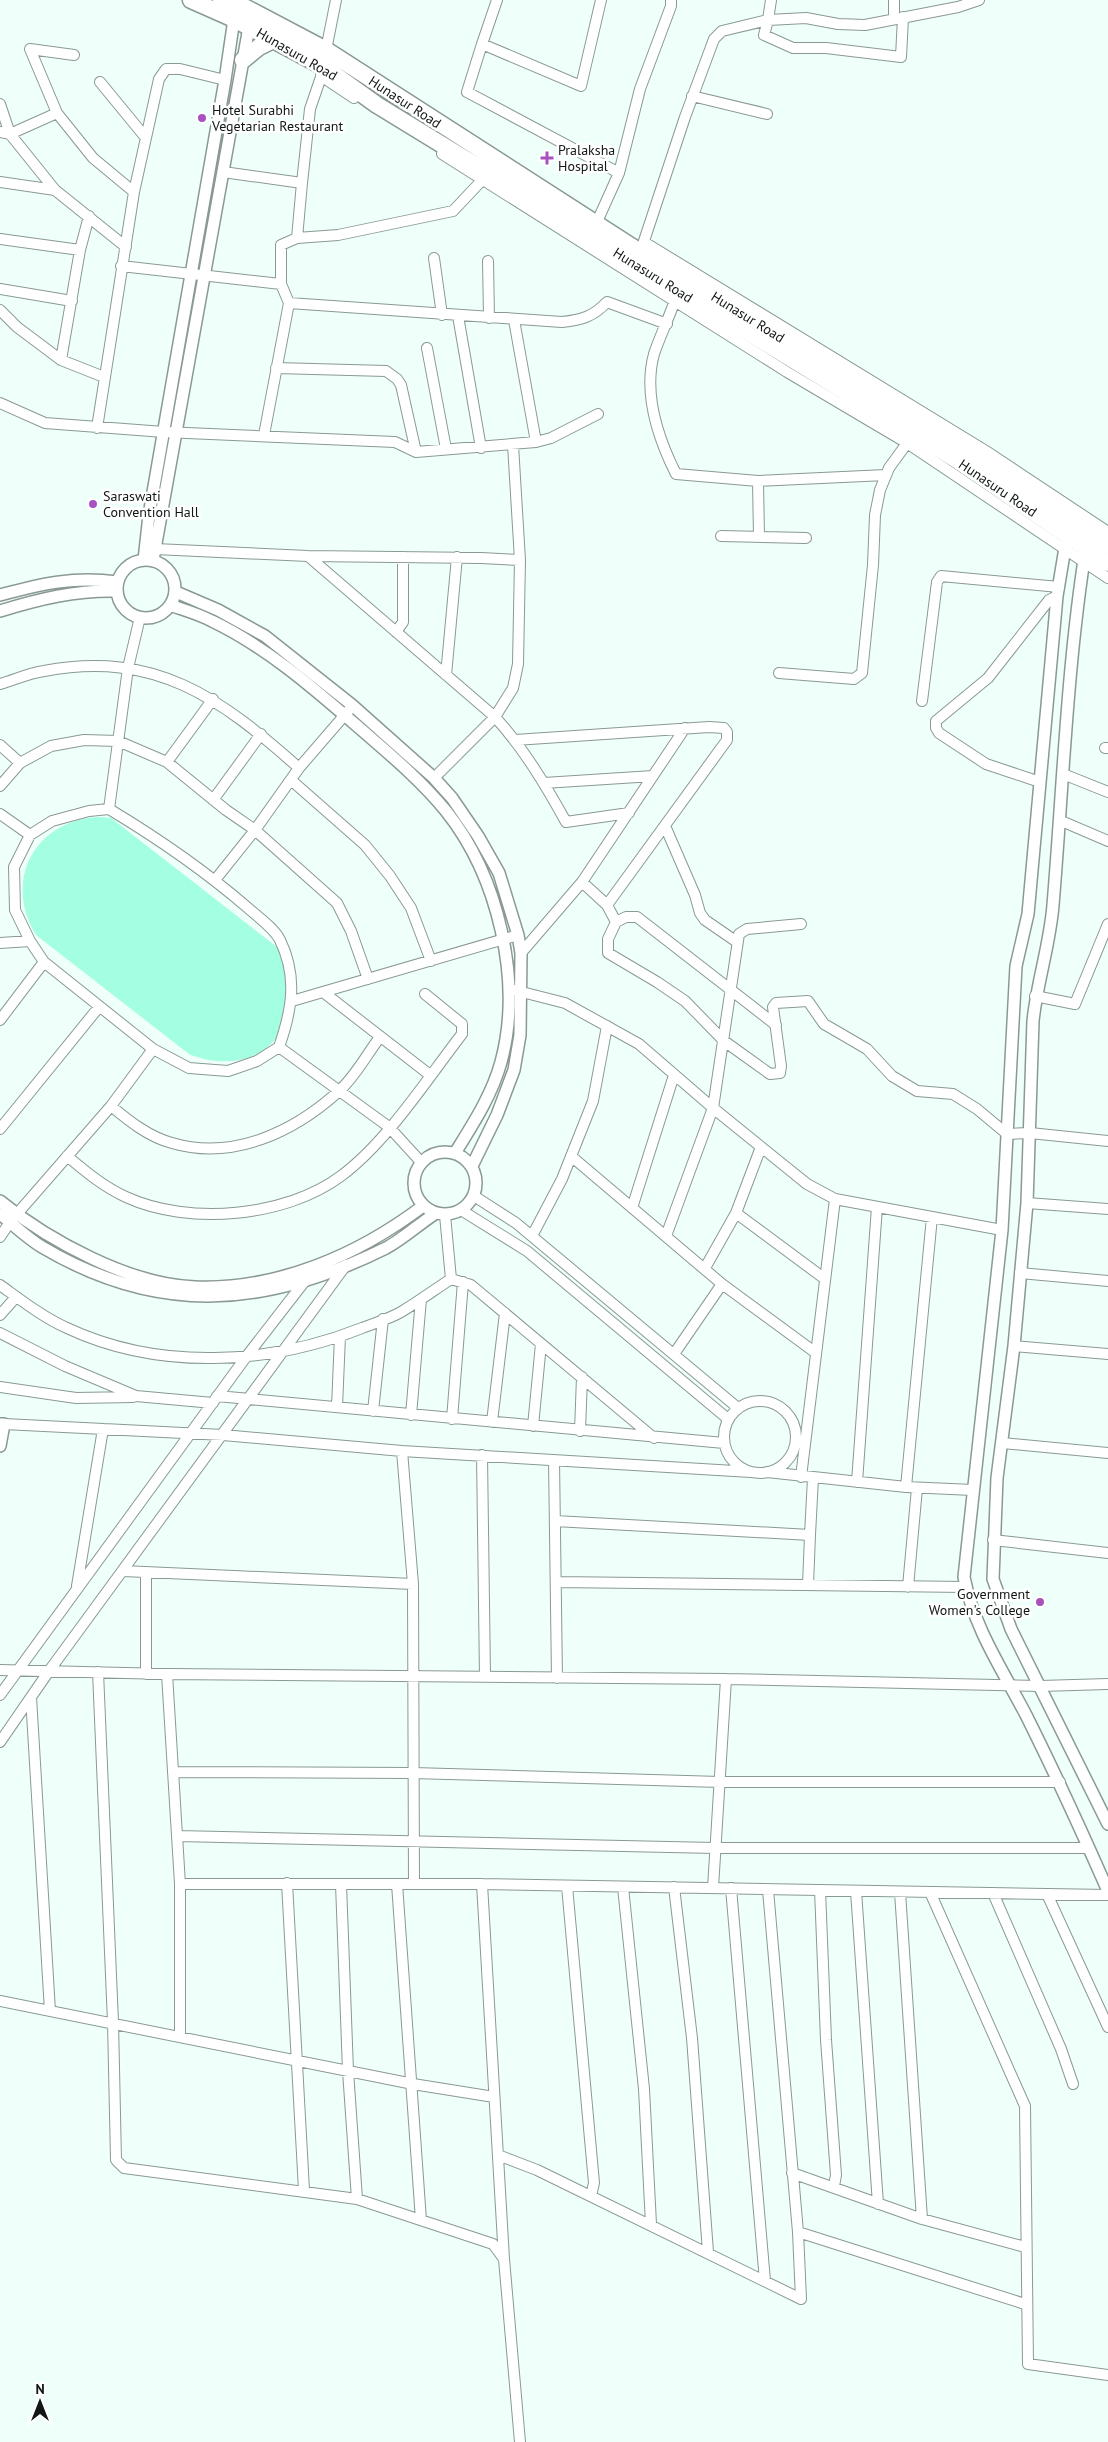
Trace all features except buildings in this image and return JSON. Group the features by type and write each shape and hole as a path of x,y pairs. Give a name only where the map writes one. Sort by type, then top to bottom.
{"highway":[{"name":"Hunasuru Road","path":"192,0 234,19 273,40 377,104 486,176 640,253 910,438 1071,536"},
{"name":"Hunasur Road","path":"229,0 326,50 640,253 962,447 1071,536 1093,544 1108,545"},
{"path":"243,60 259,47 273,40"},
{"path":"1093,544 1108,563"}],"main road":[{"path":"229,0 234,19"},
{"path":"229,0 249,27"}],"street":[{"path":"326,50 336,0"},
{"path":"497,0 467,92 619,173"},
{"path":"482,44 581,86 602,0"},
{"path":"596,224 619,173 640,90 671,6 671,0"},
{"path":"771,0 764,35 793,48 826,48 901,57 899,18 894,0"},
{"path":"979,0 958,7 865,25 838,24 806,18 768,20 722,31 714,39 692,96 640,253 986,451 1093,544 1108,578"},
{"path":"151,556 164,432 234,19"},
{"path":"151,556 178,433 203,277 249,27"},
{"path":"74,56 30,49 57,113 93,158 134,192"},
{"path":"97,428 134,192 159,79 166,69 180,69 225,80"},
{"path":"297,238 310,109 323,72"},
{"path":"100,82 146,138"},
{"path":"692,96 767,114"},
{"path":"0,104 5,133 55,190 126,247"},
{"path":"5,133 57,113"},
{"path":"223,172 302,183"},
{"path":"264,435 288,303 280,284 281,245 297,238 338,235 453,210 486,176 788,372 910,438 886,476 880,490 875,515 873,565 862,673 854,679 779,673"},
{"path":"0,182 55,190"},
{"path":"62,360 80,250 88,216"},
{"path":"0,239 80,250"},
{"path":"434,258 442,314"},
{"path":"488,261 489,318"},
{"path":"122,266 203,277 280,284"},
{"path":"0,289 72,301"},
{"path":"675,300 654,355 650,391 664,451 676,474 758,480 886,476"},
{"path":"288,303 562,322 581,320 597,313 607,302 667,324"},
{"path":"0,310 17,327 62,360 104,377"},
{"path":"458,316 481,448"},
{"path":"514,320 536,442"},
{"path":"427,348 446,449"},
{"path":"276,368 386,371 397,378 401,385 416,452"},
{"path":"0,403 45,424 178,433 264,435 395,442 416,452 536,442 551,438 598,414"},
{"path":"434,778 494,717 513,688 518,664 520,560 513,445"},
{"path":"758,480 760,537"},
{"path":"721,536 806,538"},
{"path":"180,1884 482,1884 900,1892 1108,1893 1060,1782 1010,1685 980,1632 966,1587 965,1562 1002,1230 1016,966 1028,914 1058,592 1071,536 1093,544"},
{"path":"1093,544 1076,618 1058,820 1053,908 1035,996 1027,1203 993,1540 993,1579 1011,1629 1108,1824"},
{"path":"151,556 169,571 176,592 170,605 157,616 140,617 124,608 117,587 127,566 151,556 457,557 520,560"},
{"path":"308,556 494,717 516,740 544,783 566,822 629,813"},
{"path":"396,632 403,622 403,557"},
{"path":"446,675 457,557"},
{"path":"922,701 937,582 941,576 1058,592"},
{"path":"0,595 63,580 91,578 117,587"},
{"path":"0,611 67,594 117,587"},
{"path":"0,1201 13,1218 41,1246 87,1270 154,1292 191,1296 231,1296 272,1290 304,1282 387,1247 440,1214 462,1210 474,1196 476,1186 472,1166 497,1115 514,1070 520,1035 522,990 521,953 518,935 499,874 478,836 452,798 434,778 352,705 265,636 218,610 176,592"},
{"path":"1040,782 986,764 939,733 936,728 936,721 988,678 1049,600 1058,592"},
{"path":"170,605 211,620 279,660 404,768 446,811 469,844 485,875 504,940 508,989 506,1035 501,1062 483,1108 456,1153"},
{"path":"109,809 128,668 140,617"},
{"path":"0,684 43,671 88,667 128,668 171,678 213,699 261,734 299,768"},
{"path":"167,762 213,699"},
{"path":"215,880 255,830 299,768 345,716 352,705"},
{"path":"516,740 685,728 724,728 727,732 727,740 607,905"},
{"path":"521,953 582,882 685,728"},
{"path":"213,800 261,734"},
{"path":"0,786 20,763 51,746 84,740 118,741 167,762 213,800 255,830 337,903 352,931 368,979"},
{"path":"0,745 20,763"},
{"path":"1063,774 1108,792"},
{"path":"544,783 653,776"},
{"path":"291,780 365,845 390,876 411,908 431,961"},
{"path":"109,809 164,842 215,880 279,938 287,956 292,1001 279,1046 257,1061 228,1071 190,1068 153,1050 44,962 30,941 15,910 14,867 30,835 52,821 89,810 109,809"},
{"path":"0,814 30,835"},
{"path":"1058,820 1108,841"},
{"path":"664,826 695,895 700,913 705,920 737,942"},
{"path":"582,882 607,905 616,922"},
{"path":"776,1025 637,917 626,917 616,922 608,939 608,952 685,1001 724,1041 770,1074 780,1072 781,1066 776,1025 773,1007 776,1003 808,1001 824,1024 867,1049 892,1076 916,1091 953,1094 977,1109 1007,1134 1030,1133 1108,1141"},
{"path":"666,1236 713,1108 738,934 747,929 801,924"},
{"path":"1035,996 1074,1004 1108,924"},
{"path":"292,1001 518,935"},
{"path":"0,943 30,941"},
{"path":"1,1017 44,962"},
{"path":"508,989 522,990 566,1003 639,1044 713,1108 807,1184 835,1199 1002,1230"},
{"path":"323,992 430,1075"},
{"path":"67,1156 97,1180 127,1198 194,1214 230,1214 262,1208 308,1195 341,1176 369,1152 462,1034 462,1024 425,994"},
{"path":"0,1129 99,1007"},
{"path":"532,1236 562,1179 593,1101 606,1026"},
{"path":"111,1106 133,1124 172,1143 212,1149 257,1143 297,1123 340,1091 380,1037"},
{"path":"279,1046 389,1127 421,1162"},
{"path":"0,1237 13,1218 111,1106 153,1050"},
{"path":"632,1208 674,1075"},
{"path":"705,1268 736,1213 761,1147"},
{"path":"440,1214 423,1206 417,1198 413,1179 421,1162 431,1154 443,1151 456,1153 472,1166"},
{"path":"571,1156 722,1284 816,1353"},
{"path":"474,1196 516,1223 738,1408"},
{"path":"801,1477 835,1199"},
{"path":"1027,1203 1108,1209"},
{"path":"0,1214 13,1218 122,1271 194,1287 232,1286 270,1279 319,1264 358,1248 395,1226 423,1206"},
{"path":"857,1482 877,1207"},
{"path":"462,1210 527,1251 728,1418"},
{"path":"736,1213 825,1278"},
{"path":"440,1214 451,1278"},
{"path":"908,1587 912,1488 932,1217"},
{"path":"0,1742 49,1671 223,1435 280,1352 358,1248"},
{"path":"0,1695 246,1357 319,1264"},
{"path":"1020,1273 1108,1281"},
{"path":"451,1278 471,1285 654,1438"},
{"path":"0,1285 66,1328 125,1349 190,1358 246,1357 280,1352 340,1336 400,1312 451,1278"},
{"path":"452,1418 463,1282"},
{"path":"674,1354 722,1284"},
{"path":"0,1315 16,1297"},
{"path":"412,1415 421,1298"},
{"path":"492,1422 505,1313"},
{"path":"373,1411 383,1319"},
{"path":"0,1333 64,1366 136,1396"},
{"path":"337,1407 340,1336"},
{"path":"533,1426 541,1344"},
{"path":"1014,1346 1108,1354"},
{"path":"580,1431 582,1377"},
{"path":"0,1388 76,1398 136,1396 215,1400 248,1399 724,1443"},
{"path":"751,1472 734,1461 724,1443 724,1430 728,1418 738,1408 751,1402 766,1401 779,1406 790,1416 795,1429 795,1444 790,1457 779,1467 766,1472"},
{"path":"0,1446 2,1424 223,1435 402,1451 766,1472 912,1488 973,1490"},
{"path":"77,1589 103,1429"},
{"path":"1002,1443 1108,1453"},
{"path":"402,1451 413,1584 414,1884"},
{"path":"482,1456 485,1677"},
{"path":"554,1460 557,1678"},
{"path":"808,1585 813,1478"},
{"path":"554,1521 810,1535"},
{"path":"993,1540 1108,1554"},
{"path":"123,1571 413,1584"},
{"path":"146,1572 146,1674"},
{"path":"556,1582 966,1587"},
{"path":"0,1670 146,1674 726,1680 1040,1686 1108,1684"},
{"path":"98,1672 114,2022 115,2153 120,2165 124,2168 358,2198 493,2244 504,2259"},
{"path":"167,1674 180,1884 180,2036"},
{"path":"713,1888 726,1680"},
{"path":"31,1697 50,2011"},
{"path":"173,1772 413,1773 720,1782 1060,1782"},
{"path":"177,1836 715,1848 1089,1848"},
{"path":"287,1883 304,2190"},
{"path":"341,1884 348,2071 358,2198"},
{"path":"397,1884 413,2084 421,2220"},
{"path":"482,1884 504,2259 520,2442"},
{"path":"567,1886 594,2183 591,2196"},
{"path":"623,1887 644,2089 651,2224"},
{"path":"674,1887 692,2038 708,2252"},
{"path":"731,1888 765,2281"},
{"path":"498,2155 537,2170 642,2223 651,2224 801,2299 798,2232 768,1890"},
{"path":"820,1890 826,2040 836,2176 834,2186"},
{"path":"856,1891 878,2204"},
{"path":"900,1892 922,2219"},
{"path":"930,1892 1025,2106 1025,2304 1028,2364 1108,2375"},
{"path":"993,1893 1061,2049 1073,2084"},
{"path":"1047,1894 1108,2027"},
{"path":"0,2001 114,2022 413,2084 494,2097"},
{"path":"792,2173 834,2186 922,2219 1025,2247"},
{"path":"798,2232 1025,2304"}],"green space":[{"path":"101,817 111,818 277,947 282,954 288,966 290,978 283,1022 279,1034 261,1052 250,1057 226,1061 213,1061 189,1054 36,935 26,914 23,894 24,874 31,856 43,840 59,828 78,820"}],"place":[{"name":"Hotel Surabhi Vegetarian Restaurant","path":"202,118"},
{"name":"Pralaksha Hospital","path":"547,158"},
{"name":"Saraswati Convention Hall","path":"93,504"},
{"name":"Government Women's College","path":"1040,1602"}]}
